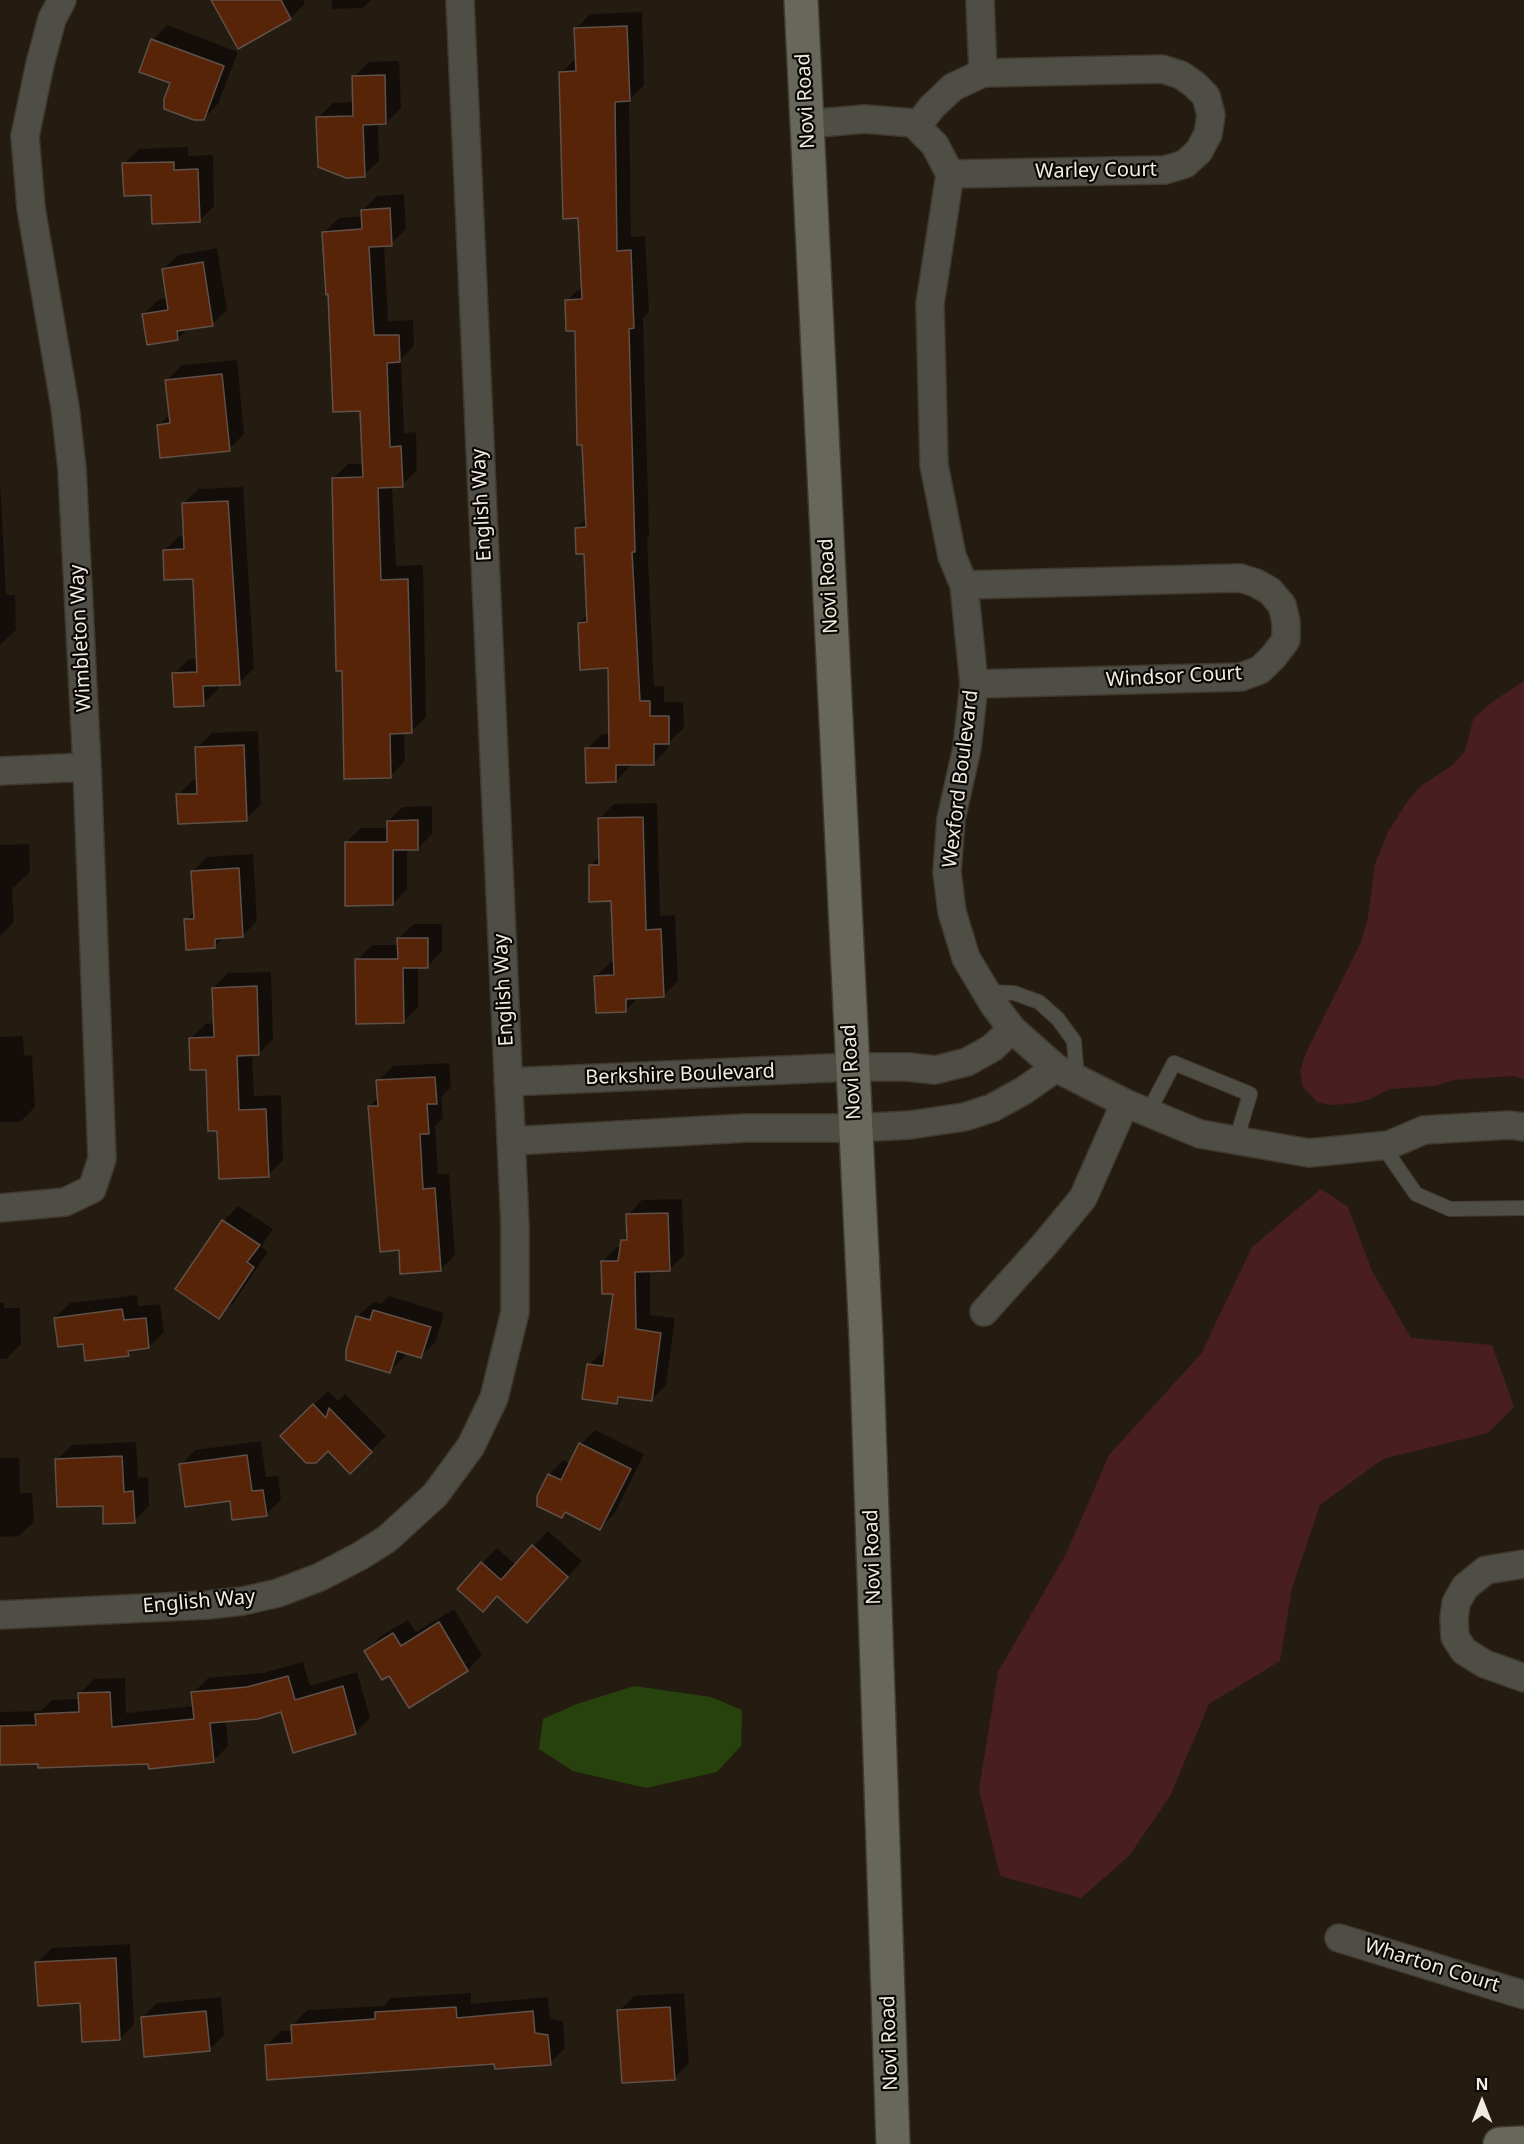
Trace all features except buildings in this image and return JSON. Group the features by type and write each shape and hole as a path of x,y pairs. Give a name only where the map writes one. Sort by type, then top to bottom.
{"main road":[{"name":"Novi Road","path":"801,0 866,1349 893,2144"},
{"path":"1500,2144 1524,2143"}],"street":[{"name":"Wimbleton Way","path":"0,1208 65,1202 92,1189 102,1159 87,767 72,469 65,407 31,208 25,136 49,30 62,0"},
{"name":"English Way","path":"0,1615 207,1605 243,1601 269,1595 320,1577 387,1539 435,1495 471,1446 494,1398 502,1373 515,1312 515,1226 460,0"},
{"path":"917,126 932,107 953,87 983,73 980,0"},
{"name":"Warley Court","path":"950,174 1165,170 1185,164 1199,151 1208,134 1211,115 1206,96 1181,75 1162,69 983,73"},
{"path":"807,124 865,119 913,123 934,145 950,174"},
{"name":"Wexford Boulevard","path":"950,174 930,304 930,347 934,465 952,556 964,585 974,684 967,748 951,819 947,872 952,912 966,958 1012,1029 1066,1074 1137,1108 1200,1134 1309,1153 1389,1145 1424,1130 1510,1125 1524,1127"},
{"name":"Windsor Court","path":"964,585 1239,578 1256,583 1270,591 1282,605 1286,622 1286,640 1274,656 1260,670 1241,678 974,684"},
{"path":"0,771 87,767"},
{"name":"Berkshire Boulevard","path":"508,1082 852,1067 908,1067 935,1070 967,1062 992,1048 1012,1029"},
{"path":"511,1141 746,1128 854,1128 910,1125 964,1117 992,1108 1023,1091 1066,1074"},
{"path":"984,1312 1083,1198 1137,1108"},
{"path":"1524,1564 1486,1570 1465,1587 1456,1603 1455,1619 1455,1637 1464,1651 1485,1664 1524,1678"},
{"name":"Wharton Court","path":"1339,1938 1524,1995"}],"lane":[{"path":"987,992 1014,993 1039,1002 1058,1019 1074,1041 1066,1074"},
{"path":"1137,1108 1174,1063 1250,1094 1236,1141"},
{"path":"1382,1145 1416,1194 1450,1209 1524,1208"}],"shaded area":[{"path":"1524,681 1524,1079 1513,1076 1453,1080 1436,1086 1390,1089 1356,1103 1332,1105 1317,1102 1303,1087 1300,1071 1305,1055 1361,942 1368,917 1375,864 1388,832 1407,802 1422,785 1453,765 1465,751 1473,720 1478,714"},
{"path":"1321,1189 1348,1207 1372,1271 1411,1338 1492,1345 1514,1407 1488,1433 1383,1459 1320,1505 1292,1588 1280,1661 1209,1704 1170,1796 1129,1856 1081,1898 1000,1876 979,1789 998,1672 1066,1554 1109,1455 1201,1354 1252,1247"},
{"path":"634,1686 711,1697 742,1710 741,1746 717,1772 646,1788 573,1771 539,1749 543,1719 577,1704"}]}
